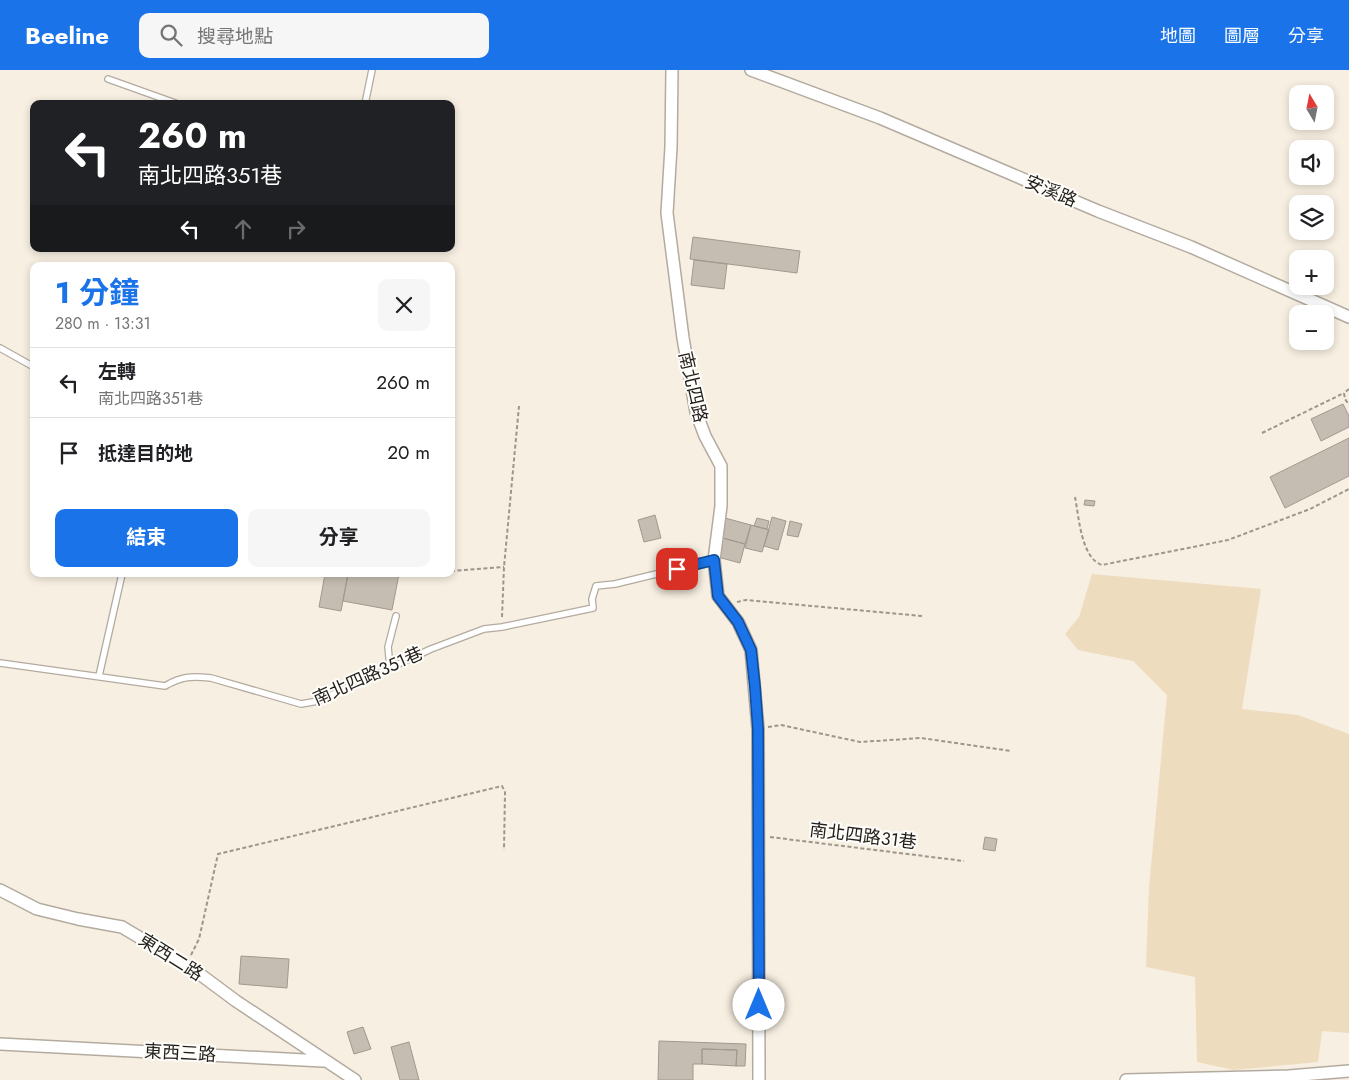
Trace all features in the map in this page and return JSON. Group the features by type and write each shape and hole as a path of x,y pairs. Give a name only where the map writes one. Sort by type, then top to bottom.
{"street":[{"name":"南北四路","path":"672,70 671,147 666,213 683,338 696,412 705,436 721,466 721,506 714,560 718,596 738,622 751,650 758,729 759,1080"},
{"name":"安溪路","path":"751,70 880,118 1098,211 1191,247 1349,317"},
{"name":"東西二路","path":"0,890 38,909 122,927 186,966 325,1061"},
{"name":"東西三路","path":"0,1044 325,1061 355,1080"},
{"path":"1126,1080 1289,1076 1349,1071"}],"lane":[{"path":"366,100 372,70"},
{"path":"108,79 167,100"},
{"path":"0,348 30,365"},
{"name":"南北四路351巷","path":"0,663 165,686 179,678 197,676 211,678 301,704 318,701 431,649 484,629 593,608 592,599 596,586 615,584 714,560"},
{"path":"99,676 121,577"},
{"path":"390,667 388,646 396,616"}],"path":[{"path":"1262,433 1349,389"},
{"path":"1344,393 1345,399 1349,404"},
{"path":"502,627 504,567 519,406"},
{"path":"1075,497 1085,548 1095,563 1102,566 1228,540 1310,508 1349,489"},
{"path":"455,571 504,567"},
{"path":"725,605 746,600 922,616"},
{"path":"758,729 781,725 860,742 921,738 1010,751"},
{"path":"186,966 199,939 218,854 502,786 505,792 504,850"},
{"name":"南北四路31巷","path":"758,836 964,861"}],"shaded area":[{"path":"1092,574 1261,589 1242,709 1298,715 1349,734 1349,1033 1322,1031 1318,1062 1234,1070 1197,1062 1195,977 1146,967 1149,888 1167,695 1133,661 1078,650 1065,634 1079,617"}],"building":[{"path":"693,237 800,251 797,273 690,259"},
{"path":"694,260 727,264 724,289 691,285"},
{"path":"1343,404 1349,416 1349,427 1321,441 1311,419"},
{"path":"1349,438 1349,476 1285,508 1270,477"},
{"path":"1085,500 1095,501 1094,506 1084,505"},
{"path":"655,515 661,538 644,542 638,520"},
{"path":"772,517 786,521 778,550 764,546"},
{"path":"725,518 751,525 745,544 719,537"},
{"path":"757,518 769,521 767,529 754,526"},
{"path":"790,521 802,524 798,537 787,535"},
{"path":"751,525 769,530 762,552 745,548"},
{"path":"719,537 745,544 740,563 714,556"},
{"path":"324,577 347,577 341,611 319,607"},
{"path":"347,577 398,577 392,610 343,601"},
{"path":"985,837 997,839 995,851 983,849"},
{"path":"241,956 289,959 287,988 239,984"},
{"path":"363,1027 371,1049 354,1054 347,1032"},
{"path":"659,1041 746,1044 745,1066 736,1066 737,1050 702,1049 702,1064 693,1064 693,1080 658,1080"},
{"path":"409,1042 419,1080 400,1080 391,1047"},
{"path":"702,1049 737,1050 736,1066 702,1064"}],"route":[{"path":"677,569 714,560 718,596 738,622 751,650 758,729 759,1005"}]}
